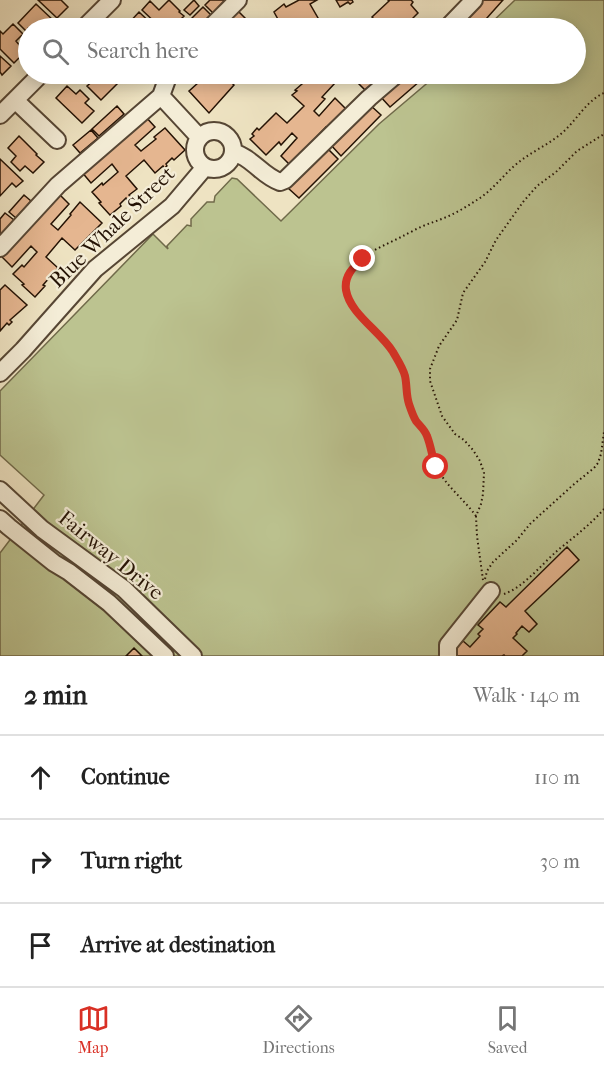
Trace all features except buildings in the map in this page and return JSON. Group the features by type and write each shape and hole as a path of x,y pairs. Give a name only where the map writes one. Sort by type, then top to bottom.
{"street":[{"path":"94,18 112,0"},
{"path":"220,18 238,0"},
{"path":"457,18 474,0"},
{"path":"0,116 31,84"},
{"path":"0,248 58,185 161,96 165,84"},
{"path":"234,152 273,180 280,182 285,180 385,84"},
{"path":"161,96 199,137"},
{"path":"15,100 57,140"},
{"path":"209,132 221,132 231,140 234,152 229,164 211,169 200,163 195,151 199,137 209,132"},
{"name":"Blue Whale Street","path":"0,373 95,269 172,206 205,167"},
{"name":"Fairway Drive","path":"0,490 42,529 124,589 193,656"},
{"name":"Fairway Drive","path":"0,519 54,563 109,603 165,656"},
{"path":"448,656 448,645 497,593"}],"path":[{"path":"476,516 449,486 436,467 427,436 409,405 405,375 388,344 363,319 349,300 345,285 347,276 356,264 380,247 414,230 444,219 480,198 514,166 558,136 590,101 604,93"},
{"path":"604,134 577,151 556,172 537,186 523,202 463,293 457,320 439,346 430,369 430,381 442,416 454,434 465,440 473,450 484,473 483,494 476,516 483,585 487,571 493,562 517,540 530,524 598,463 604,432"},
{"path":"497,593 512,591 604,510"}],"green space":[{"path":"515,0 604,0 604,656 0,656 0,553 44,495 0,455 0,391 153,234 168,249 167,246 187,225 191,226 191,219 207,202 214,202 215,196 232,178 237,179 281,221 379,124 426,84 586,84 586,18 496,18"}],"route":[{"path":"363,259 347,276 346,292 363,319 388,344 400,365 405,375 407,399 412,414 427,436 436,467"}]}
